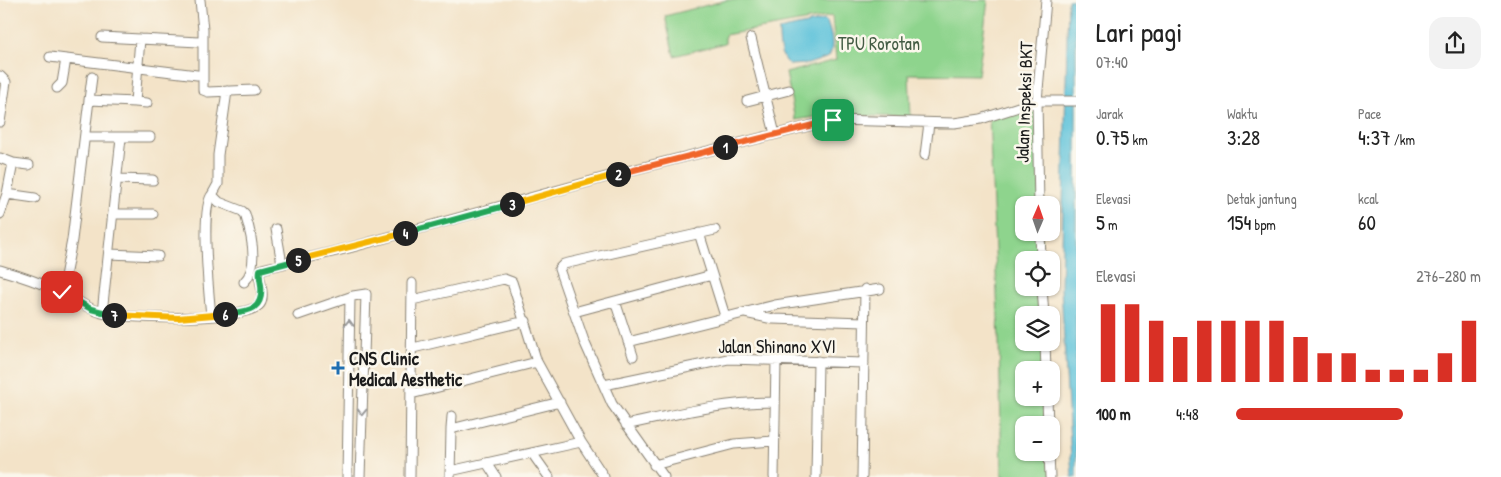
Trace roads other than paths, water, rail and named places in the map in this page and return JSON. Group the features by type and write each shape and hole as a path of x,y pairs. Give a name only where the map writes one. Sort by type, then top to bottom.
{"street":[{"path":"200,0 203,30 203,90 208,92 254,90"},
{"name":"Jalan Inspeksi BKT","path":"1039,196 1046,0"},
{"path":"102,37 199,42"},
{"path":"751,38 775,134"},
{"path":"135,102 140,39"},
{"path":"50,57 197,75"},
{"path":"57,88 62,83 66,59"},
{"path":"0,76 6,82 0,122"},
{"path":"62,292 72,240 92,77"},
{"path":"747,102 789,90"},
{"path":"211,316 205,221 207,201 218,184 218,155 227,91"},
{"path":"89,100 147,103"},
{"path":"0,270 62,292 102,313 142,317 211,316 257,306 262,298 260,270 775,134 834,120 929,123 974,121 1041,101 1076,101"},
{"path":"925,155 929,123"},
{"path":"85,137 150,137"},
{"path":"102,313 121,138"},
{"path":"0,158 28,166"},
{"path":"0,214 7,194 13,163"},
{"path":"117,179 154,180"},
{"path":"7,194 34,198"},
{"path":"212,195 219,202 242,211 244,214 253,262 250,273 244,282"},
{"path":"113,214 153,214"},
{"path":"276,229 282,264"},
{"path":"664,477 626,424 604,385 559,274 561,266 715,230"},
{"path":"699,233 725,316"},
{"path":"109,254 158,256"},
{"path":"574,312 712,275"},
{"path":"412,300 508,279 514,284 537,362 581,442 604,477"},
{"path":"410,477 413,348 412,283"},
{"path":"628,342 742,312 865,289 880,289"},
{"path":"862,477 865,289"},
{"path":"298,315 350,297 366,294 360,477"},
{"path":"347,477 350,297"},
{"path":"614,301 633,356"},
{"path":"742,312 773,319 864,322"},
{"path":"413,348 526,321"},
{"name":"Jalan Shinano XVI","path":"604,385 728,359 864,363"},
{"path":"774,477 776,360"},
{"path":"816,477 818,361"},
{"path":"411,394 537,362"},
{"path":"452,429 560,402"},
{"path":"626,424 740,402 775,402"},
{"path":"452,416 450,474 487,462 581,442"},
{"path":"654,465 734,444 774,441"},
{"path":"532,453 549,477"},
{"path":"1049,461 1050,477"},
{"path":"487,462 496,477"}],"water":[{"path":"1068,0 1076,0 1076,477 1072,477 1061,288"},
{"path":"824,20 827,22 832,40 829,57 808,64 789,65 781,54 779,30"}],"place":[{"name":"CNS Clinic Medical Aesthetic","path":"338,368"}],"park label":[{"name":"TPU Rorotan","path":"879,43"}]}
